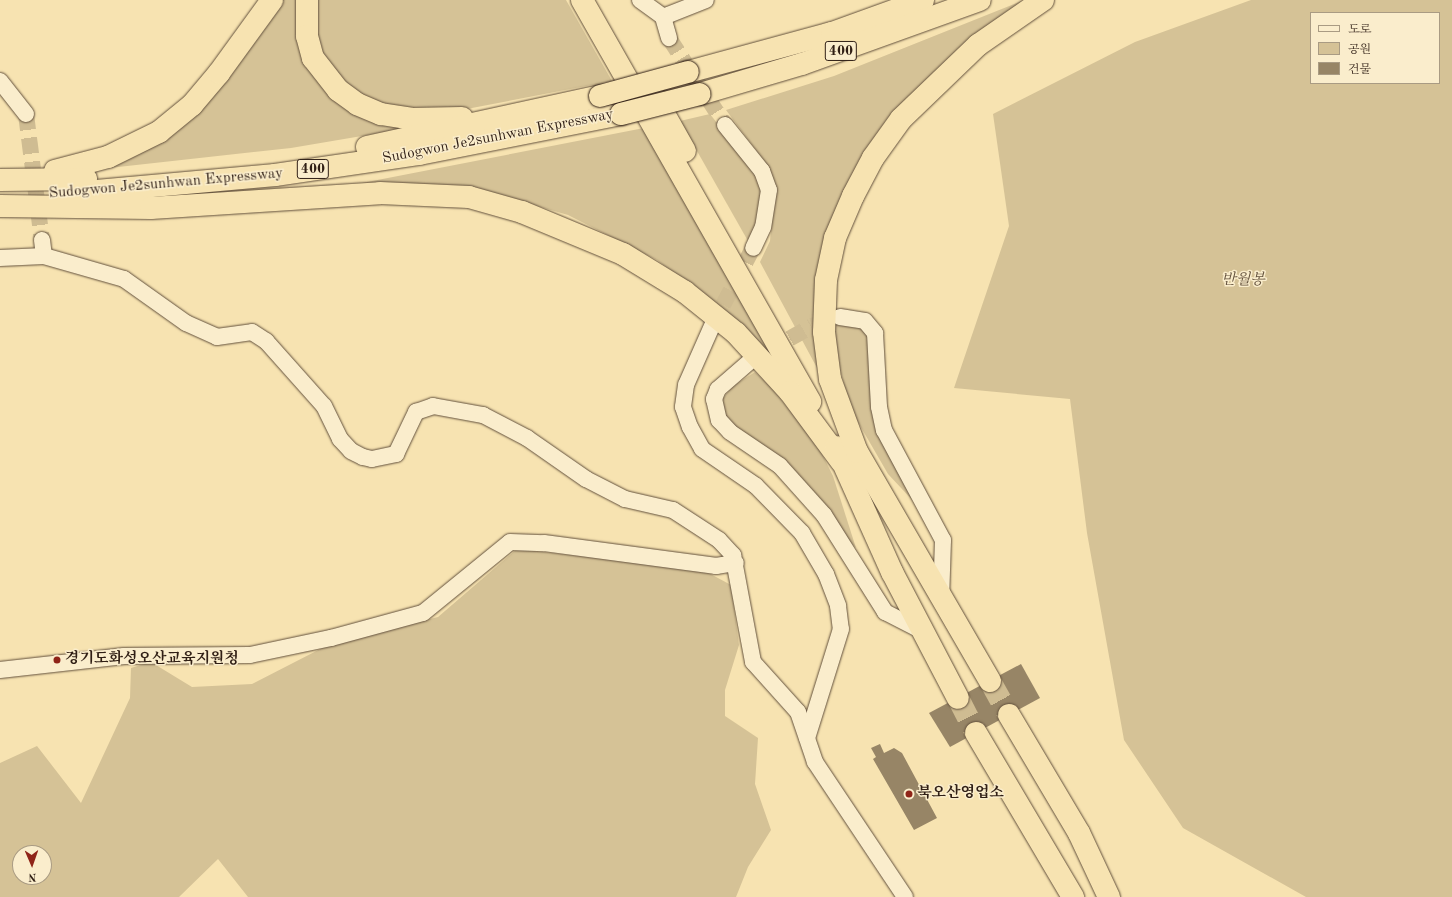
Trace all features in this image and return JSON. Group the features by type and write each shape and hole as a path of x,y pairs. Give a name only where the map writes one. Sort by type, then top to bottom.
{"highway":[{"path":"0,180 63,170 108,157 159,132 192,105 220,73 272,0"},
{"path":"307,0 307,36 314,58 324,76 357,104 381,114 411,118 511,117"},
{"path":"582,0 701,205 836,447 849,457"},
{"path":"598,0 845,438 849,457"},
{"name":"Sudogwon Je2sunhwan Expressway","path":"0,180 104,179 234,166 370,147 511,117 600,96 832,33 923,0"},
{"name":"Sudogwon Je2sunhwan Expressway","path":"0,197 275,175 419,154 621,114 700,94 802,64 980,0"},
{"path":"958,698 927,634 892,572 849,457 830,379 824,332 826,280 835,238 873,158 901,119 978,45 1043,0"},
{"path":"0,206 150,208 380,193 469,197 522,212 623,254 685,292 741,338 849,457 941,599 990,681"},
{"path":"1009,715 1076,827 1109,897"},
{"path":"976,733 1073,897"}],"lane":[{"path":"640,0 663,17 669,38"},
{"path":"663,17 706,0"},
{"path":"0,81 26,114"},
{"path":"725,125 762,170 769,190 764,227 753,248"},
{"path":"42,240 44,256"},
{"path":"0,258 44,256 124,279 186,323 217,336 252,332 266,341 309,389 335,423 340,438 351,451 362,457 372,459 396,454 416,412 433,406 483,415 527,438 586,479 625,499 673,510 719,540 733,555 736,563 752,662 798,712 815,762 905,897"},
{"path":"840,317 865,321 875,334 879,407 884,430 943,540 941,599"},
{"path":"712,326 686,385 683,407 690,427 702,449 756,486 802,533 826,574 838,606 841,629 807,740"},
{"path":"748,363 718,389 714,399 719,420 730,432 780,466 824,515 885,612 927,634"},
{"path":"0,670 124,656 250,655 330,638 423,613 510,542 544,543 716,566 736,563"}],"green space":[{"path":"283,0 301,0 315,75 409,128 291,148 109,168 172,133"},
{"path":"316,0 566,0 612,81 451,112 398,109 353,91 322,57 315,37"},
{"path":"1024,0 984,30 834,223 823,379 760,262 770,241 775,186 765,162 726,110 834,76"},
{"name":"반월봉","path":"1251,0 1452,0 1452,897 1306,897 1183,828 1124,740 1087,533 1070,399 954,388 1009,226 993,114 1135,42"},
{"path":"710,114 759,177 764,204 748,241 680,121"},
{"path":"644,128 778,364 713,302 657,260 568,215 496,194 443,185 362,183"},
{"path":"835,323 857,324 870,336 880,437 916,504 888,474 851,410 836,355"},
{"path":"755,372 773,389 819,448 833,476 856,548 724,417 723,398 733,386"},
{"path":"517,549 703,570 731,585 739,645 725,690 725,716 758,738 755,784 771,830 748,867 736,897 248,897 218,859 179,897 0,897 0,763 37,746 81,803 130,698 131,668 151,662 192,687 252,684 328,645 438,617"}],"building":[{"path":"1021,664 1040,698 950,747 929,713"},
{"name":"북오산영업소","path":"880,744 884,753 894,748 902,753 937,818 914,830 873,759 876,757 871,748"}],"tunnel":[{"path":"669,38 725,125"},
{"path":"26,114 42,240"},
{"path":"712,326 753,248"},
{"path":"748,362 812,326 834,318"},
{"path":"990,681 1009,715"},
{"path":"958,698 976,733"}],"place":[{"name":"경기도화성오산교육지원청","path":"57,660"},
{"name":"북오산영업소","path":"909,794"}]}
